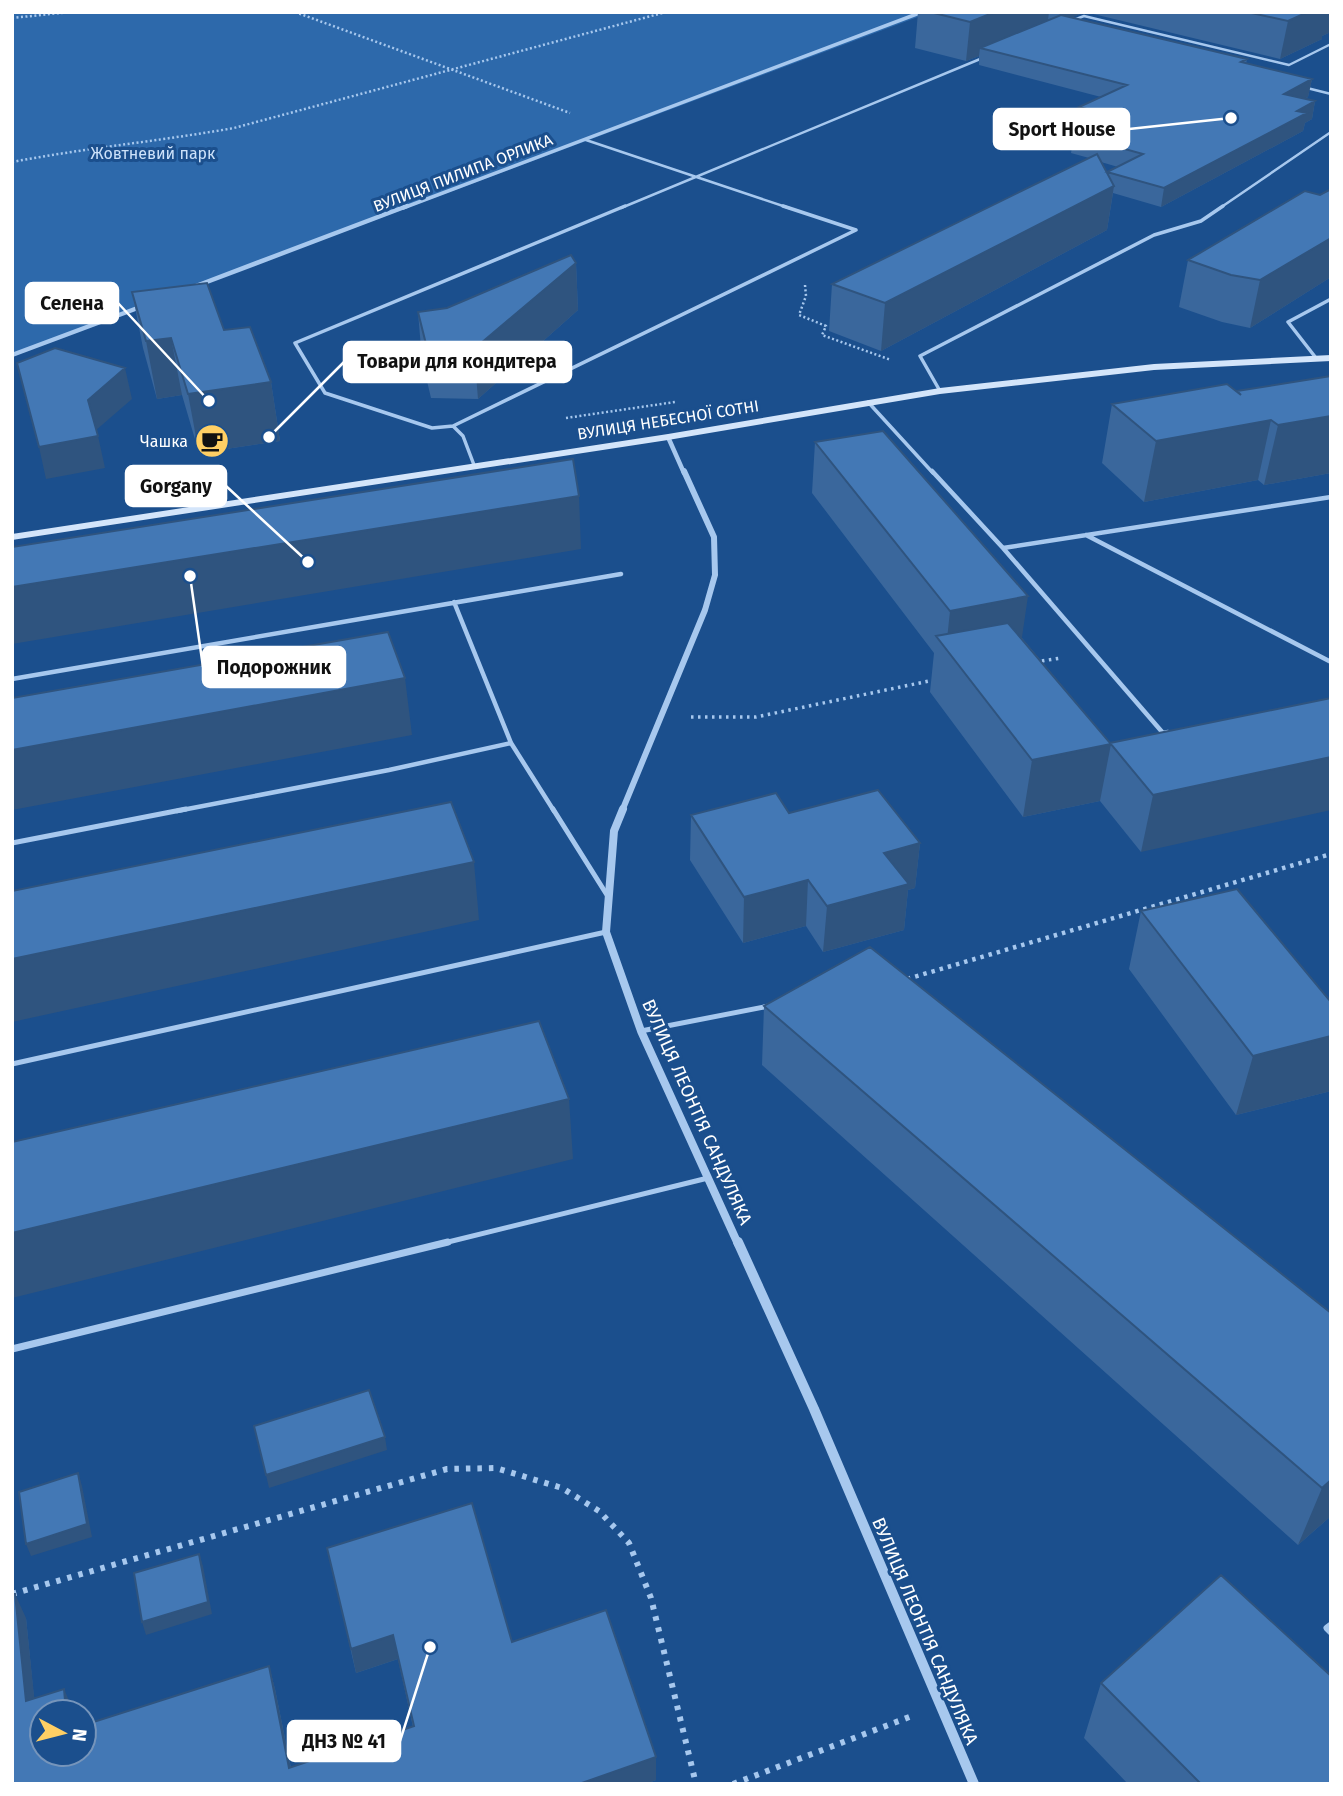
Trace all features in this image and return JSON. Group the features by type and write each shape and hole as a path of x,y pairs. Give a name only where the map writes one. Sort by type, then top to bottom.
{"street":[{"name":"ВУЛИЦЯ ПИЛИПА ОРЛИКА","path":"195,287 922,12"},
{"path":"12,355 156,301"},
{"name":"ВУЛИЦЯ НЕБЕСНОЇ СОТНІ","path":"12,537 668,437 940,391 1154,367 1331,358"},
{"name":"ВУЛИЦЯ ЛЕОНТІЯ САНДУЛЯКА","path":"668,437 714,537 715,575 705,610 614,831 606,932 641,1031 814,1409 974,1784"}],"lane":[{"path":"1071,21 1084,16 1289,65 1331,44"},
{"path":"586,140 654,165 698,177 856,230 453,426 432,428 325,393 295,344 698,177 994,53"},
{"path":"1304,87 1331,93"},
{"path":"940,391 920,356 1154,235 1201,221 1331,132"},
{"path":"1316,358 1288,322 1331,299"},
{"path":"868,402 1003,548 1163,733 1176,731"},
{"path":"453,426 463,436 474,465"},
{"path":"1003,548 1331,497"},
{"path":"1086,535 1331,662"},
{"path":"12,679 621,574"},
{"path":"454,602 511,743 607,895"},
{"path":"12,843 388,770 511,743"},
{"path":"12,1064 606,932"},
{"path":"641,1031 774,1005"},
{"path":"12,1349 708,1178"},
{"path":"1331,1625 1327,1628 1331,1632"}],"path":[{"path":"12,18 70,12"},
{"path":"295,12 615,129"},
{"path":"12,162 74,150 162,141 233,128 666,12"},
{"path":"804,256 806,296 799,315 826,326 822,335 898,363"},
{"path":"1031,663 1093,652"},
{"path":"661,716 728,719 756,717 939,679"},
{"path":"907,979 1331,854"},
{"path":"12,1594 447,1469 496,1468 562,1488 599,1511 629,1543 651,1598 696,1784"},
{"path":"733,1784 939,1706"}],"green space":[{"name":"Жовтневий парк","path":"12,12 931,12 12,356"}],"building":[{"path":"930,12 995,12 970,22"},
{"path":"1247,12 1308,12 1288,21"},
{"path":"1061,15 1247,59 1241,62 1312,79 1284,94 1315,101 1297,111 1307,113 1164,188 1107,172 1143,154 1074,135 1113,116 1079,107 1127,85 980,48"},
{"path":"1097,154 1114,186 885,303 832,284"},
{"path":"1331,189 1331,238 1260,280 1231,275 1188,260 1305,191 1320,195"},
{"path":"571,255 576,263 474,349 427,348 418,312 447,308"},
{"path":"207,283 224,330 250,327 271,382 188,394 171,338 146,341 132,292"},
{"path":"55,348 125,368 88,400 98,436 39,447 17,363"},
{"path":"1331,376 1331,416 1278,425 1271,420 1156,441 1112,404 1227,384 1241,395 1237,391"},
{"path":"883,431 1028,596 950,611 815,442"},
{"path":"573,459 579,496 12,587 12,547"},
{"path":"1008,623 1111,744 1032,760 936,636"},
{"path":"388,632 405,678 12,750 12,698"},
{"path":"1331,698 1331,757 1153,795 1110,743"},
{"path":"878,790 920,843 884,853 909,884 827,906 808,880 744,897 691,815 776,793 789,813"},
{"path":"451,802 474,862 12,959 12,891"},
{"path":"1237,889 1331,1002 1331,1036 1253,1056 1141,911"},
{"path":"870,947 1331,1313 1331,1480 1322,1488 764,1006"},
{"path":"539,1021 569,1099 12,1233 12,1142"},
{"path":"369,1390 385,1437 266,1475 254,1426"},
{"path":"78,1473 87,1524 26,1544 19,1492"},
{"path":"472,1503 512,1642 606,1610 656,1757 579,1784 12,1784 12,1594 15,1594 28,1700 28,1768 98,1768 98,1721 269,1666 289,1768 414,1726 393,1635 351,1649 327,1548"},
{"path":"199,1554 208,1602 142,1622 134,1573"},
{"path":"1221,1575 1331,1676 1331,1784 1201,1784 1101,1683"},
{"path":"64,1689 65,1698 36,1698"}],"place":[{"name":"Sport House","path":"1231,118"},
{"name":"Селена","path":"209,401"},
{"name":"Товари для кондитера","path":"269,437"},
{"name":"Чашка","path":"212,441"},
{"name":"Gorgany","path":"308,562"},
{"name":"Подорожник","path":"190,576"},
{"name":"ДНЗ № 41","path":"430,1647"}]}
